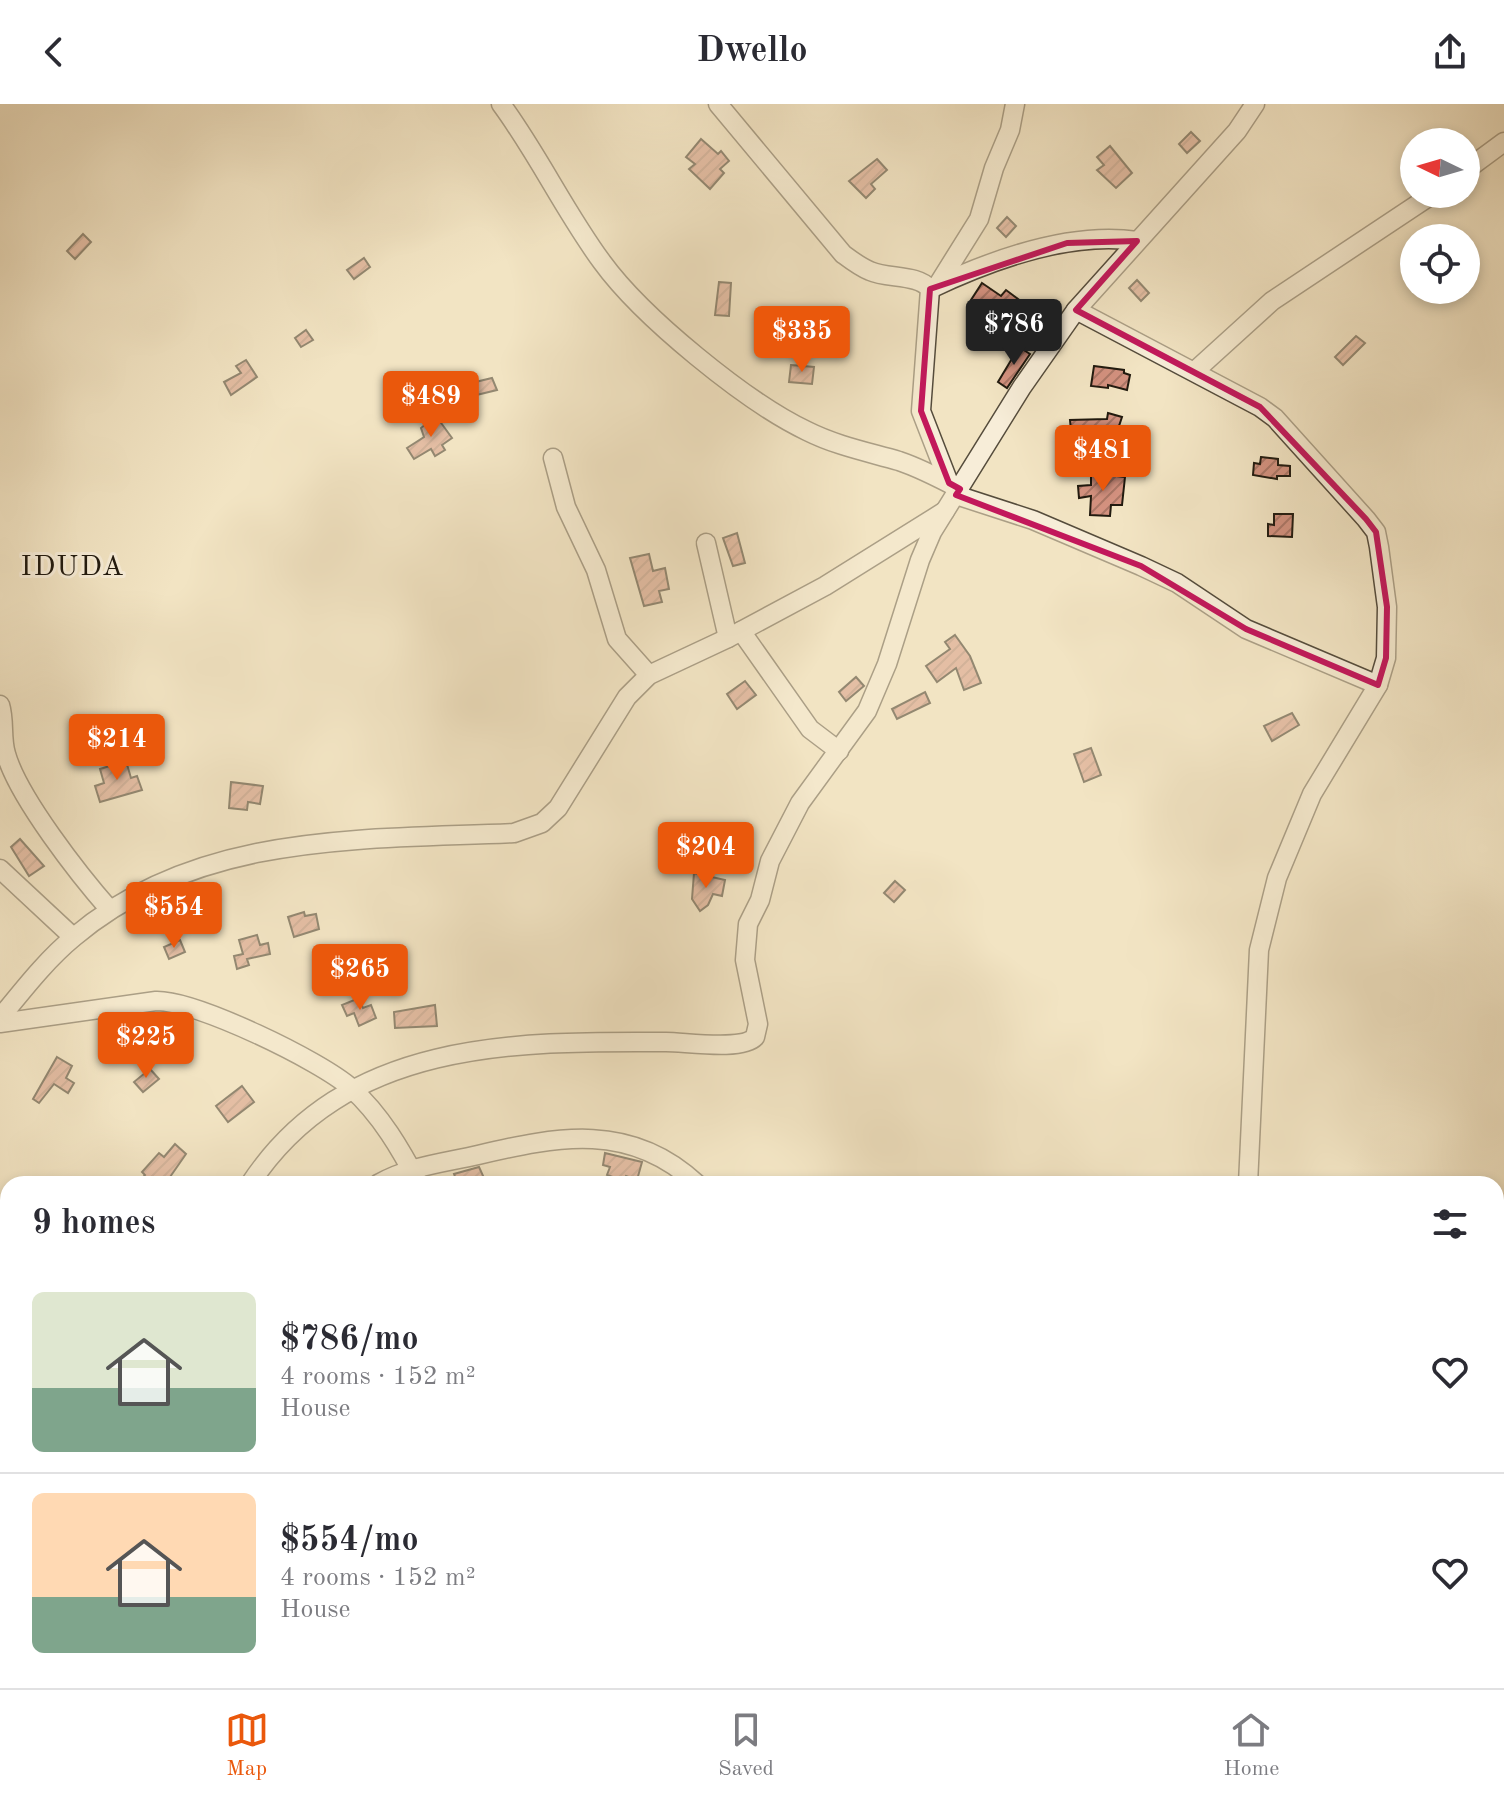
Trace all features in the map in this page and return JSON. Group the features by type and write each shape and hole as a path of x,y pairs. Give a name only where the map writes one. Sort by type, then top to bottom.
{"street":[{"path":"501,104 603,264 652,316 709,365 777,415 837,444 903,462 953,494 1033,520 1141,566 1177,583 1246,629 1378,685"},
{"path":"718,104 843,254 870,271 916,280 934,287 973,271 1067,243 1103,237 1137,241"},
{"path":"953,494 921,411 934,287 979,219 994,168 1010,130 1015,104"},
{"path":"257,1176 284,1143 353,1089 375,1077 458,1051 548,1045 751,1042 758,1024 745,976 748,924 760,900 775,849 800,803 867,711 887,664 920,560 953,494 1076,310 1237,131 1255,104"},
{"path":"1237,131 1271,104"},
{"path":"1480,160 1504,142"},
{"path":"1196,370 1272,301 1412,208"},
{"path":"1076,310 1196,370 1275,418 1376,532 1387,607 1386,658 1378,685 1317,783 1277,878 1259,950 1248,1176"},
{"path":"553,458 566,507 596,570 617,639 649,675"},
{"path":"0,1020 73,937 110,910 161,880 210,862 286,846 514,833 528,829 558,808 627,697 649,675 825,586 953,494"},
{"path":"706,543 735,634 810,729 839,751"},
{"path":"0,705 4,749 18,782 80,873 110,910"},
{"path":"0,869 73,937"},
{"path":"0,1020 132,1003 174,1001 230,1022 353,1089 396,1141 415,1176 552,1138 579,1138 636,1146 656,1152 687,1176"}],"highlighted area":[{"path":"1137,241 1076,310 1260,407 1366,519 1376,532 1387,607 1386,658 1378,685 1246,629 1141,566 956,495 960,489 949,483 921,411 930,289 1067,243"}],"building":[{"path":"1191,132 1200,141 1187,153 1179,144"},
{"path":"701,139 718,154 721,151 729,161 720,169 724,173 710,189 689,169 695,164 686,157"},
{"path":"1110,146 1132,173 1116,188 1097,170 1104,165 1097,157"},
{"path":"877,159 887,170 871,184 875,189 866,198 849,181"},
{"path":"1007,217 1016,226 1006,237 997,228"},
{"path":"83,234 91,242 75,259 67,251"},
{"path":"364,258 370,267 354,279 347,270"},
{"path":"1137,280 1149,293 1141,301 1129,288"},
{"path":"719,282 731,283 729,316 715,315"},
{"path":"982,283 1001,296 1006,290 1038,314 1009,351 999,348 1003,335 974,313 980,306 971,300"},
{"path":"306,330 313,340 301,347 295,338"},
{"path":"1356,336 1365,343 1343,365 1335,357"},
{"path":"1019,347 1030,354 1007,388 998,382"},
{"path":"246,360 257,377 231,395 224,382 241,373 236,366"},
{"path":"791,365 814,367 812,384 789,382"},
{"path":"1094,366 1124,370 1130,375 1127,390 1108,385 1108,388 1091,386"},
{"path":"492,378 497,390 464,398 459,386"},
{"path":"1108,413 1122,417 1116,435 1105,432 1103,448 1073,451 1070,420 1107,419"},
{"path":"436,416 452,438 442,445 445,450 435,456 431,449 414,459 407,448 424,437 421,428"},
{"path":"1261,457 1278,459 1278,465 1290,466 1290,476 1277,476 1277,479 1253,475 1254,463 1260,464"},
{"path":"1091,473 1125,477 1122,505 1111,505 1110,516 1090,515 1091,496 1079,498 1078,486 1091,485"},
{"path":"1274,514 1293,514 1292,537 1268,536 1268,524 1274,525"},
{"path":"737,533 745,563 733,566 723,538"},
{"path":"649,554 653,571 665,568 669,589 659,591 662,602 644,606 630,558"},
{"path":"955,635 970,656 981,683 964,690 956,668 937,682 926,666 950,649 945,642"},
{"path":"856,677 864,686 846,701 839,692"},
{"path":"745,681 756,695 737,709 727,694"},
{"path":"925,692 930,703 897,719 892,709"},
{"path":"1292,713 1299,725 1272,741 1264,726"},
{"path":"1091,748 1101,775 1084,782 1074,754"},
{"path":"126,761 131,778 137,776 142,790 100,802 95,786 104,783 100,769"},
{"path":"231,782 263,786 260,804 248,802 247,810 229,808"},
{"path":"20,839 44,866 29,876 11,847"},
{"path":"694,873 725,880 722,896 713,894 708,905 700,911 692,899"},
{"path":"895,881 905,890 894,902 884,893"},
{"path":"304,912 305,916 316,914 319,929 294,937 288,917"},
{"path":"257,935 260,945 268,943 270,954 247,959 249,965 237,969 234,956 243,954 239,940"},
{"path":"180,940 185,952 169,959 164,947"},
{"path":"359,998 363,1008 371,1005 376,1018 359,1026 354,1013 347,1016 342,1005"},
{"path":"435,1005 437,1026 395,1028 394,1012"},
{"path":"137,1021 150,1033 126,1058 109,1041 123,1027 128,1031"},
{"path":"57,1057 72,1066 66,1078 74,1083 68,1093 54,1084 39,1103 33,1099"},
{"path":"150,1069 159,1079 143,1092 134,1082"},
{"path":"242,1086 254,1102 228,1122 216,1106"},
{"path":"175,1144 186,1154 171,1176 144,1176 142,1172 159,1153 164,1157"},
{"path":"605,1153 642,1162 638,1176 610,1176 607,1175 610,1167 603,1165"},
{"path":"479,1167 483,1176 455,1176"}],"district":[{"name":"IDUDA","path":"73,565"}]}
